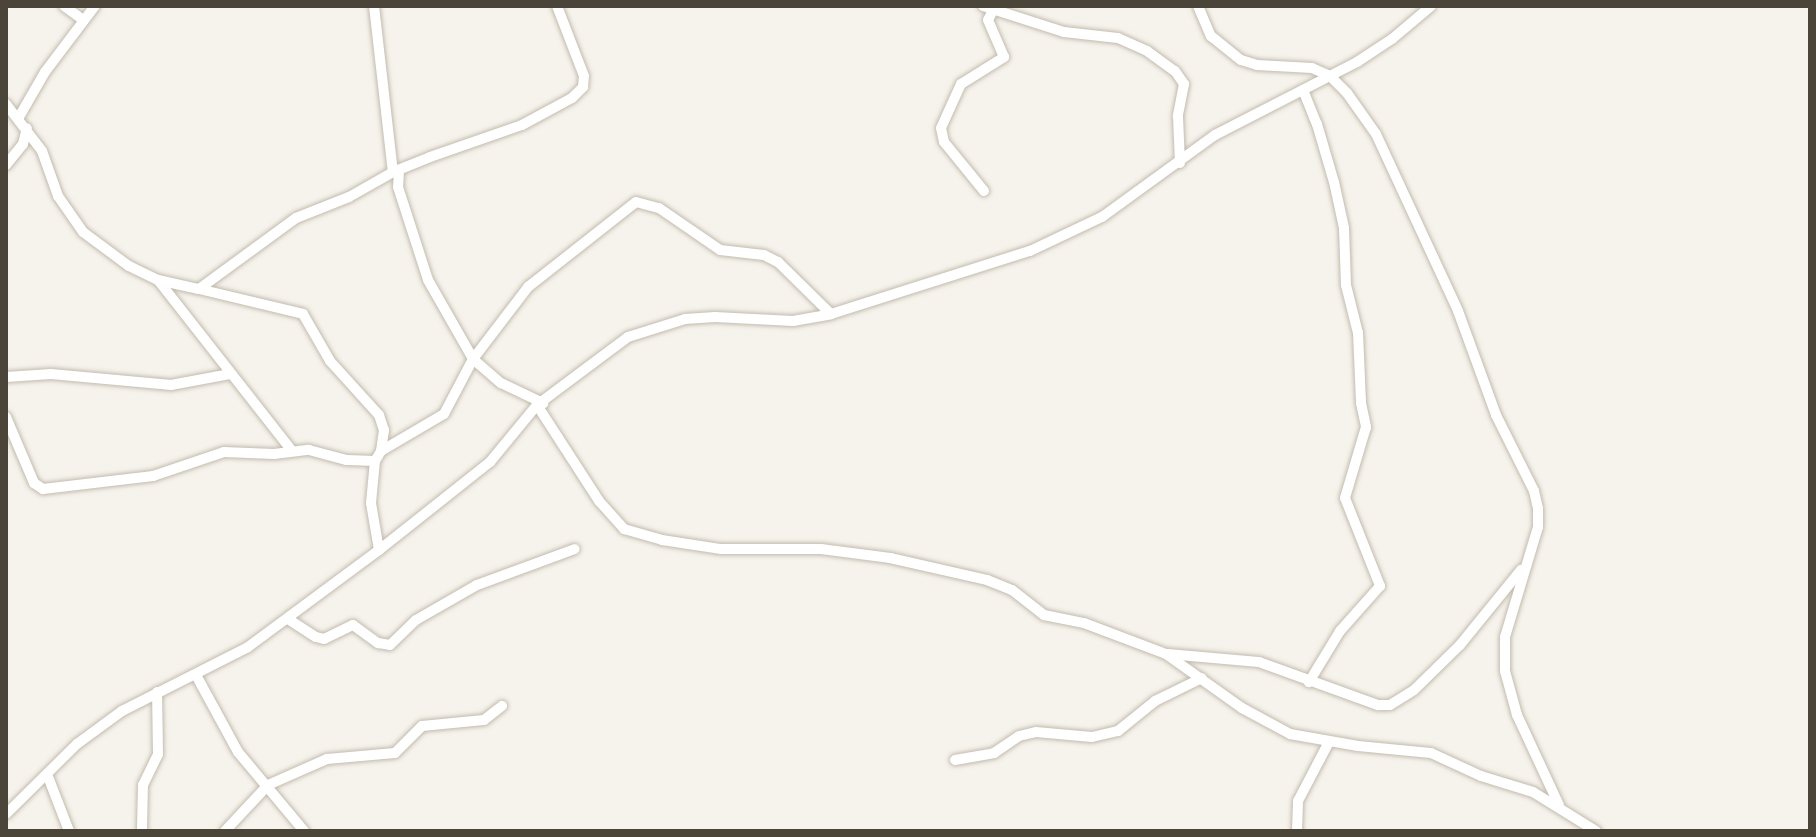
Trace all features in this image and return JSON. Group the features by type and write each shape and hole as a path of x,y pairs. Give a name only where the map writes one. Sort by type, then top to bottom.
{"street":[{"path":"64,6 83,20"},
{"path":"19,117 95,6"},
{"path":"374,6 398,187 428,280 473,359 501,383 540,404 599,501 624,529 662,540 721,549 821,549 876,556 979,577 1012,590 1044,615 1084,623 1166,654 1270,725 1290,734 1329,742 1431,753 1559,805 1596,831"},
{"path":"199,289 296,218 349,197 396,171 522,125 572,98 583,87 584,76 557,6"},
{"path":"1198,6 1211,36 1241,60 1257,65 1312,68 1330,76 1376,134 1458,311 1496,415 1534,491 1538,527 1505,637 1505,671 1517,715 1559,805"},
{"path":"6,814 88,736 122,711 248,647 379,550 490,462 540,404 628,337 663,323 715,317 793,321 831,314 909,292 1042,246 1102,217 1215,135 1330,76 1392,39 1431,6"},
{"path":"984,191 944,142 941,128 961,84 1004,57 988,20 988,8 1064,32 1118,38 1147,51 1175,71 1184,84 1178,116 1180,163"},
{"path":"1303,90 1334,182 1344,228 1346,285 1358,333 1361,403 1366,427 1345,498 1380,586 1340,631 1309,682"},
{"path":"6,104 19,117 42,151 58,196 83,232 129,266 158,280 303,314 330,361 379,415 384,430 371,503 379,550"},
{"path":"6,165 23,144 27,128"},
{"path":"6,417 34,483 43,489 153,476 224,452 274,454 321,451 347,460 378,456 444,414 473,359 538,277 583,246 627,207 642,201 659,208 720,250 764,255 778,262 831,314"},
{"path":"158,280 292,451"},
{"path":"6,377 51,374 171,385 230,374"},
{"path":"288,619 316,637 329,637 353,625 378,643 390,645 416,620 477,585 575,549"},
{"path":"1166,654 1259,662 1378,705 1402,700 1460,645 1525,566"},
{"path":"196,675 231,743 304,831"},
{"path":"955,760 994,753 1019,736 1036,732 1105,735 1118,731 1155,701 1202,678"},
{"path":"142,831 143,785 158,754 157,692"},
{"path":"225,831 268,785 327,759 395,753 422,726 484,720 502,706"},
{"path":"1297,831 1298,801 1329,742"},
{"path":"47,774 69,831"}]}
